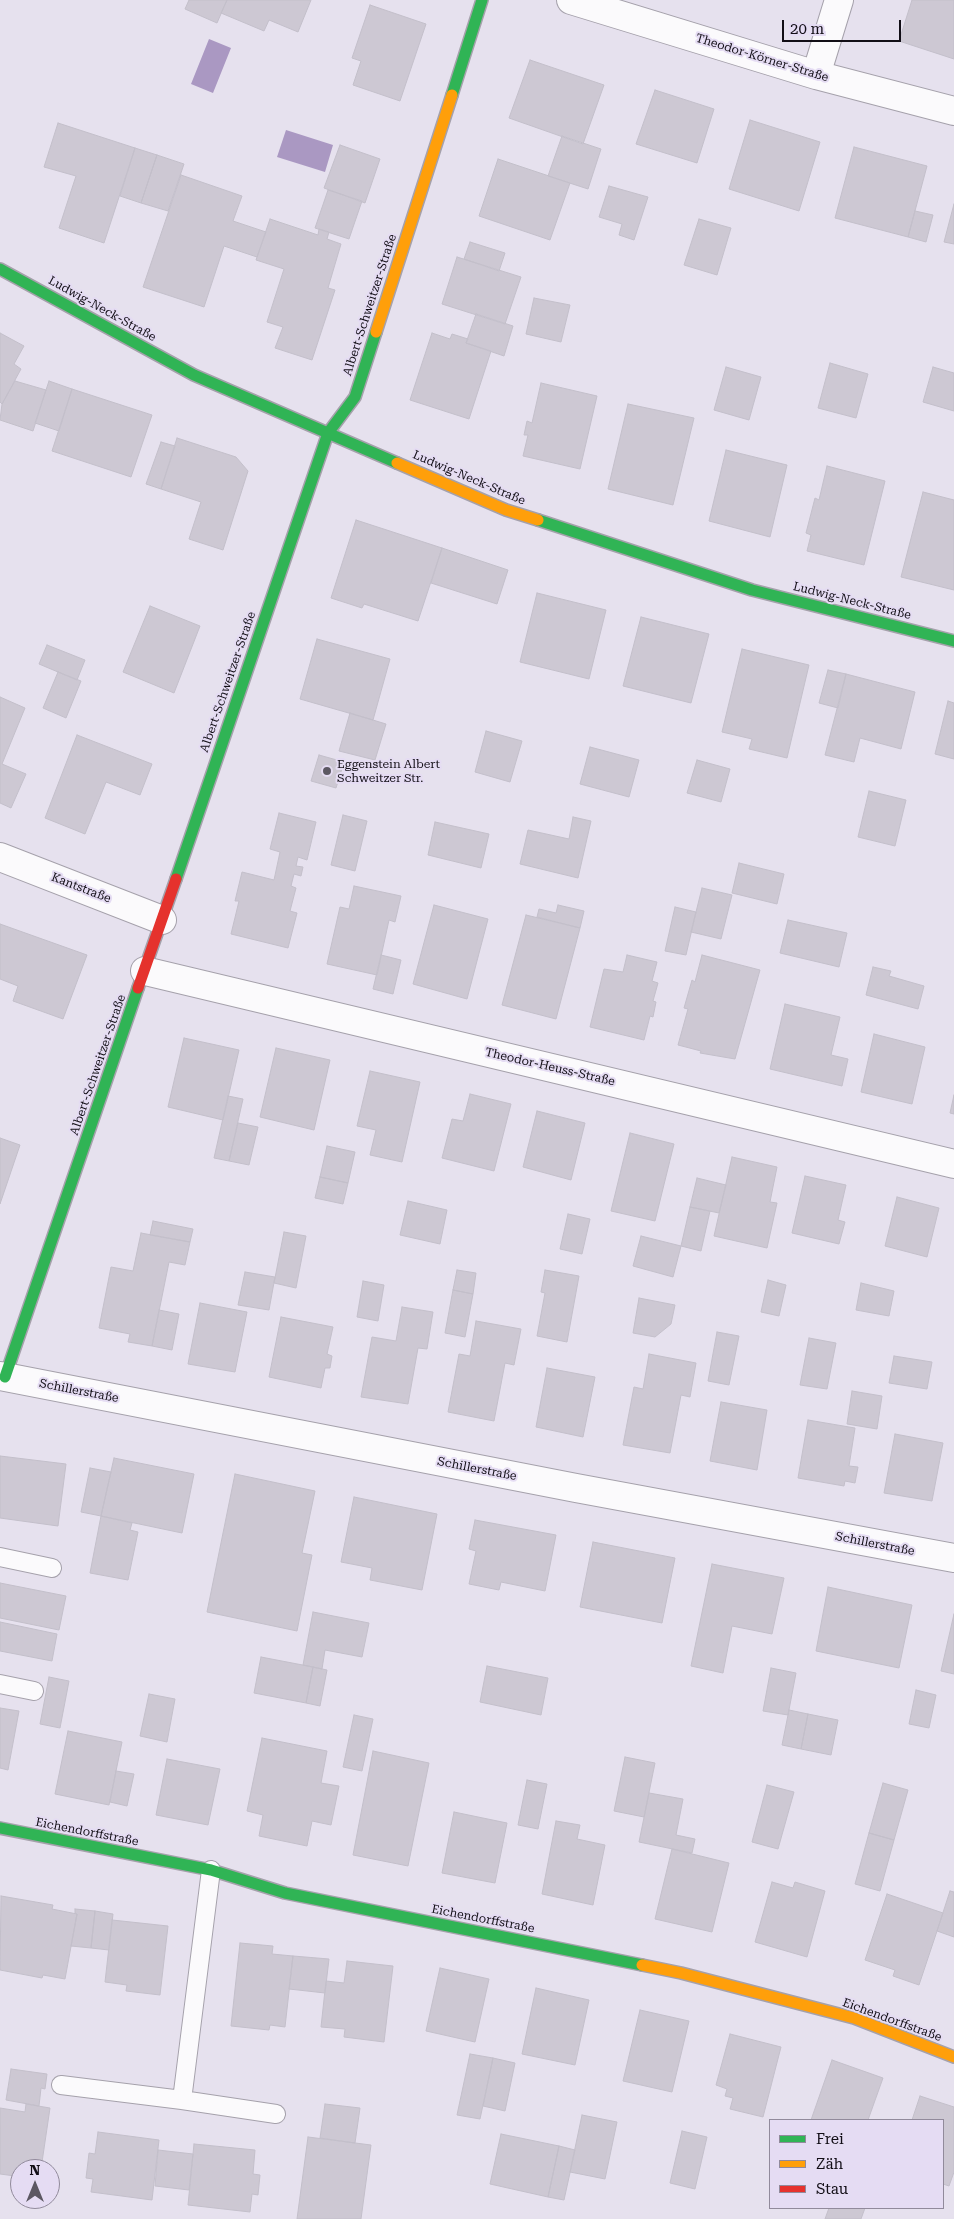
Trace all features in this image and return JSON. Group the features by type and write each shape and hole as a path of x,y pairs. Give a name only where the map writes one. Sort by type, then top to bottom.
{"street":[{"name":"Albert-Schweitzer-Straße","path":"2,1376 145,970 328,432 355,397 482,0"},
{"name":"Theodor-Körner-Straße","path":"571,0 816,75 954,110"},
{"path":"816,75 839,0"},
{"name":"Ludwig-Neck-Straße","path":"0,269 194,375 506,510 752,590 954,641"},
{"name":"Kantstraße","path":"0,857 162,920"},
{"name":"Theodor-Heuss-Straße","path":"145,970 954,1164"},
{"name":"Schillerstraße","path":"2,1376 586,1490 954,1558"},
{"name":"Eichendorffstraße","path":"0,1828 211,1870 285,1893 691,1976 854,2018 954,2057"}],"lane":[{"path":"0,1556 52,1568"},
{"path":"0,1684 34,1691"},
{"path":"182,2100 211,1870"},
{"path":"61,2085 276,2114"}],"shaded area":[{"path":"209,39 231,48 213,93 191,84"},
{"path":"286,130 333,145 325,172 277,157"}],"building":[{"path":"189,0 227,0 217,23 185,9"},
{"path":"227,0 311,0 298,32 269,20 264,31 221,13"},
{"path":"912,0 954,0 954,59 899,41"},
{"path":"370,5 426,24 400,101 353,85 361,61 352,58"},
{"path":"530,60 604,85 583,144 509,118"},
{"path":"655,90 714,109 697,163 636,144"},
{"path":"750,120 820,142 799,211 729,189"},
{"path":"58,123 135,148 104,243 59,228 76,176 44,167"},
{"path":"562,136 601,149 588,189 548,176"},
{"path":"340,145 380,159 365,203 324,188"},
{"path":"854,147 927,166 908,237 835,218"},
{"path":"135,148 157,155 141,203 120,196"},
{"path":"157,155 184,164 168,211 141,203"},
{"path":"498,159 570,183 550,240 479,216"},
{"path":"181,175 242,196 233,221 266,232 257,257 224,246 204,307 143,287"},
{"path":"609,186 648,197 634,240 619,235 622,224 599,217"},
{"path":"328,190 362,201 349,239 315,228"},
{"path":"954,204 954,244 944,242"},
{"path":"915,211 933,215 926,242 908,237"},
{"path":"270,219 318,235 319,229 329,232 327,239 341,244 328,288 335,290 312,360 275,348 283,327 267,322 284,269 256,260"},
{"path":"699,219 731,228 717,275 684,265"},
{"path":"470,242 505,253 499,271 464,259"},
{"path":"457,257 521,277 505,324 442,304"},
{"path":"534,298 570,305 561,342 526,334"},
{"path":"476,314 513,326 504,356 466,343"},
{"path":"0,333 24,346 14,364 21,369 2,404 0,402"},
{"path":"432,333 450,339 452,334 468,339 466,343 491,351 469,419 410,400"},
{"path":"830,363 868,374 856,418 818,408"},
{"path":"726,367 761,377 749,420 714,410"},
{"path":"933,367 954,373 954,411 923,402"},
{"path":"15,381 46,390 33,431 0,420 2,404"},
{"path":"49,381 72,389 59,431 35,423"},
{"path":"541,383 597,396 580,469 523,456 528,435 524,435 527,421 532,423"},
{"path":"72,389 152,415 131,477 52,451"},
{"path":"628,404 694,418 673,505 608,489"},
{"path":"177,438 236,457 248,471 223,550 189,539 201,502 161,489"},
{"path":"161,442 175,446 161,489 146,484"},
{"path":"726,450 787,465 770,537 709,521"},
{"path":"827,466 885,481 864,565 807,551 811,535 806,533 815,498 819,500"},
{"path":"923,492 954,500 954,590 901,577"},
{"path":"356,520 442,548 418,621 364,604 362,608 331,598"},
{"path":"442,548 508,570 497,604 431,583"},
{"path":"537,593 606,610 589,679 520,662"},
{"path":"150,606 200,626 174,693 123,672"},
{"path":"641,617 709,634 691,703 623,686"},
{"path":"317,639 390,659 373,720 300,699"},
{"path":"47,645 85,660 77,680 39,664"},
{"path":"742,649 809,665 787,758 749,749 752,739 722,732"},
{"path":"828,670 846,674 838,708 819,703"},
{"path":"58,672 81,681 66,718 43,708"},
{"path":"846,674 915,692 901,749 860,738 854,762 825,755"},
{"path":"0,697 25,708 2,764 26,774 11,808 0,803"},
{"path":"948,701 954,703 954,759 935,754"},
{"path":"350,713 386,724 375,760 339,751"},
{"path":"486,731 522,741 510,782 475,772"},
{"path":"77,735 152,764 140,795 106,782 85,834 45,818"},
{"path":"590,747 639,760 629,797 580,784"},
{"name":"Eggenstein Albert Schweitzer Str.","path":"319,755 344,762 336,788 311,781"},
{"path":"697,760 730,769 721,802 687,793"},
{"path":"869,791 906,800 895,846 858,837"},
{"path":"279,813 316,822 307,860 298,857 296,866 303,867 301,876 294,874 291,886 296,888 290,911 297,913 288,948 231,934 239,901 235,901 242,872 274,880 280,852 270,849"},
{"path":"343,815 367,821 355,871 331,865"},
{"path":"573,817 591,821 578,878 520,864 528,830 569,839"},
{"path":"435,822 489,834 481,868 428,855"},
{"path":"739,863 784,874 777,904 732,893"},
{"path":"354,886 401,896 395,922 389,920 377,975 327,964 340,907 349,909"},
{"path":"702,888 732,895 721,939 691,932"},
{"path":"434,905 488,919 467,999 413,984"},
{"path":"558,905 584,911 580,928 537,917 539,909 556,913"},
{"path":"675,907 696,912 686,955 665,951"},
{"path":"526,915 580,928 556,1019 502,1005"},
{"path":"788,920 847,933 839,967 780,953"},
{"path":"0,924 87,955 63,1019 13,1001 18,986 0,979"},
{"path":"381,955 401,960 393,994 373,989"},
{"path":"627,955 657,962 652,981 658,983 653,1001 656,1002 653,1017 650,1016 644,1040 590,1027 604,969 623,972"},
{"path":"702,955 760,970 735,1059 700,1053 701,1051 678,1045 688,1009 684,1008 692,980 695,982"},
{"path":"873,967 891,971 889,976 924,986 918,1009 866,995"},
{"path":"785,1004 840,1017 831,1055 848,1059 842,1086 770,1069"},
{"path":"874,1034 925,1047 912,1104 861,1092"},
{"path":"184,1038 239,1050 223,1120 168,1107"},
{"path":"276,1048 330,1060 314,1130 260,1117"},
{"path":"370,1071 420,1082 402,1162 370,1155 376,1130 357,1126"},
{"path":"470,1094 511,1104 494,1171 442,1158 452,1119 463,1121"},
{"path":"954,1095 954,1114 950,1113"},
{"path":"228,1096 243,1099 229,1161 214,1158"},
{"path":"537,1111 585,1123 571,1180 523,1167"},
{"path":"238,1123 258,1127 249,1165 229,1161"},
{"path":"630,1133 674,1144 655,1221 611,1211"},
{"path":"0,1138 20,1145 0,1204"},
{"path":"327,1146 355,1152 348,1183 320,1177"},
{"path":"732,1157 777,1167 770,1202 777,1203 767,1248 714,1236"},
{"path":"805,1176 846,1185 838,1220 845,1222 839,1244 792,1233"},
{"path":"320,1177 348,1183 343,1204 315,1198"},
{"path":"697,1178 726,1185 719,1213 690,1207"},
{"path":"897,1197 939,1208 927,1257 885,1246"},
{"path":"408,1201 447,1210 440,1244 400,1235"},
{"path":"690,1207 710,1211 701,1251 681,1246"},
{"path":"568,1214 590,1219 582,1254 560,1249"},
{"path":"153,1221 193,1229 190,1242 150,1235"},
{"path":"284,1232 306,1236 296,1288 274,1283"},
{"path":"141,1233 190,1242 185,1265 169,1262 152,1346 128,1342 130,1334 99,1328 111,1267 133,1271"},
{"path":"641,1236 681,1246 673,1277 633,1266"},
{"path":"457,1270 476,1273 473,1294 453,1290"},
{"path":"545,1270 579,1276 567,1342 537,1336 545,1293 541,1292"},
{"path":"245,1272 275,1277 269,1310 238,1305"},
{"path":"768,1280 786,1285 779,1316 761,1312"},
{"path":"363,1281 384,1285 378,1321 357,1317"},
{"path":"861,1283 894,1291 889,1316 856,1310"},
{"path":"453,1290 473,1294 465,1337 445,1333"},
{"path":"639,1298 675,1305 671,1324 655,1337 633,1333"},
{"path":"200,1303 247,1312 235,1372 188,1364"},
{"path":"402,1307 433,1312 427,1349 418,1348 408,1404 361,1397 372,1337 396,1341"},
{"path":"159,1310 179,1314 172,1350 152,1346"},
{"path":"281,1317 333,1327 327,1354 332,1356 330,1368 325,1368 321,1388 269,1377"},
{"path":"476,1321 521,1329 514,1365 505,1363 494,1421 448,1412 459,1354 470,1356"},
{"path":"717,1332 739,1336 729,1385 708,1381"},
{"path":"809,1338 836,1343 827,1389 800,1385"},
{"path":"649,1354 696,1363 690,1397 681,1395 670,1453 623,1445 634,1387 643,1389"},
{"path":"894,1356 932,1362 927,1389 889,1383"},
{"path":"547,1368 595,1377 583,1437 536,1427"},
{"path":"852,1391 882,1396 877,1429 847,1424"},
{"path":"721,1402 767,1410 757,1470 710,1461"},
{"path":"808,1420 855,1428 849,1466 858,1467 855,1483 845,1481 844,1486 798,1478"},
{"path":"895,1434 943,1443 932,1501 884,1493"},
{"path":"0,1456 66,1464 58,1526 0,1518"},
{"path":"114,1458 194,1474 182,1533 101,1516"},
{"path":"90,1468 111,1472 101,1516 81,1512"},
{"path":"235,1474 315,1491 302,1553 312,1555 297,1631 207,1612"},
{"path":"354,1497 437,1514 422,1590 370,1580 372,1568 341,1562"},
{"path":"101,1516 132,1523 130,1530 138,1532 128,1580 90,1573"},
{"path":"475,1520 556,1535 545,1591 501,1582 499,1590 469,1584 476,1551 469,1549"},
{"path":"593,1542 675,1558 662,1623 580,1607"},
{"path":"712,1564 784,1578 772,1634 732,1626 723,1673 691,1666"},
{"path":"0,1583 66,1596 59,1630 0,1618"},
{"path":"828,1587 912,1605 899,1668 816,1651"},
{"path":"313,1612 369,1623 362,1657 325,1650 322,1669 303,1665"},
{"path":"954,1614 954,1674 941,1671"},
{"path":"0,1622 57,1634 52,1661 0,1651"},
{"path":"261,1657 313,1667 306,1703 254,1693"},
{"path":"487,1666 548,1678 541,1715 480,1702"},
{"path":"313,1667 327,1670 320,1706 306,1703"},
{"path":"771,1668 796,1673 788,1715 763,1711"},
{"path":"49,1677 69,1681 60,1728 40,1724"},
{"path":"916,1690 936,1695 929,1728 909,1724"},
{"path":"149,1694 175,1699 167,1742 140,1736"},
{"path":"0,1708 19,1711 8,1770 0,1768"},
{"path":"789,1710 808,1714 801,1749 782,1745"},
{"path":"808,1714 838,1720 831,1755 801,1749"},
{"path":"354,1715 373,1719 362,1771 343,1767"},
{"path":"68,1731 122,1742 109,1805 55,1794"},
{"path":"262,1738 327,1751 321,1783 339,1786 331,1825 312,1821 307,1846 259,1836 263,1815 247,1811"},
{"path":"373,1751 429,1763 408,1866 353,1855"},
{"path":"625,1757 655,1763 644,1817 614,1811"},
{"path":"167,1759 220,1769 208,1825 156,1815"},
{"path":"116,1771 134,1774 127,1806 110,1802"},
{"path":"527,1780 547,1784 538,1829 518,1825"},
{"path":"883,1783 908,1790 894,1840 869,1833"},
{"path":"767,1785 794,1792 778,1849 752,1842"},
{"path":"649,1793 683,1799 676,1835 695,1839 692,1853 639,1842"},
{"path":"454,1812 507,1823 495,1883 442,1873"},
{"path":"556,1821 580,1825 577,1839 605,1845 593,1905 542,1894"},
{"path":"869,1833 894,1840 880,1891 855,1884"},
{"path":"672,1849 729,1863 712,1932 655,1919"},
{"path":"772,1882 793,1888 795,1882 825,1891 807,1957 755,1942"},
{"path":"950,1891 954,1892 954,1937 937,1931"},
{"path":"887,1894 943,1913 919,1985 893,1976 895,1970 865,1960"},
{"path":"1,1896 53,1905 52,1909 77,1914 65,1979 43,1975 42,1978 0,1970"},
{"path":"75,1909 95,1911 91,1948 71,1946 77,1914"},
{"path":"95,1911 113,1914 109,1950 91,1948"},
{"path":"112,1920 168,1926 160,1995 126,1991 127,1985 105,1982"},
{"path":"240,1943 273,1946 272,1954 293,1956 285,2027 270,2025 269,2030 231,2026"},
{"path":"293,1956 329,1959 325,1993 289,1989"},
{"path":"347,1961 393,1966 384,2042 344,2037 345,2029 321,2027 326,1981 344,1983"},
{"path":"440,1968 489,1979 475,2042 426,2031"},
{"path":"536,1988 589,2000 575,2065 522,2054"},
{"path":"640,2010 689,2021 672,2092 623,2081"},
{"path":"730,2034 781,2047 763,2117 730,2109 733,2098 725,2096 727,2089 716,2085"},
{"path":"470,2054 493,2058 480,2119 457,2115"},
{"path":"493,2058 515,2063 505,2111 483,2106"},
{"path":"832,2060 883,2078 868,2119 811,2119"},
{"path":"11,2069 47,2074 45,2089 41,2088 39,2106 6,2100"},
{"path":"920,2096 954,2107 954,2172 949,2186 944,2184 944,2119 912,2119"},
{"path":"26,2104 50,2108 42,2159 10,2159 10,2175 0,2174 0,2108 25,2112"},
{"path":"325,2104 360,2108 355,2143 320,2138"},
{"path":"582,2115 617,2122 605,2179 570,2172"},
{"path":"682,2131 707,2137 695,2189 670,2183"},
{"path":"98,2132 159,2140 152,2200 91,2192 93,2179 86,2178 89,2153 95,2154"},
{"path":"501,2134 559,2146 548,2197 490,2184"},
{"path":"308,2137 371,2145 361,2219 297,2219"},
{"path":"194,2144 255,2150 253,2174 260,2175 258,2195 252,2194 250,2212 188,2205"},
{"path":"559,2146 575,2150 564,2200 548,2197"},
{"path":"158,2150 193,2154 189,2190 155,2186"},
{"path":"829,2209 865,2209 861,2219 825,2219"}],"traffic: fast":[{"path":"452,95 482,0"},
{"path":"0,269 194,375 397,463"},
{"path":"176,879 328,433 355,397 376,332"},
{"path":"538,520 752,590 954,641"},
{"path":"5,1377 138,988"},
{"path":"0,1828 211,1870 285,1893 642,1965"}],"traffic: slow":[{"path":"376,332 452,95"},
{"path":"397,463 506,510 538,520"},
{"path":"642,1965 681,1973 854,2018 954,2057"}],"traffic: jam":[{"path":"138,988 176,879"}],"place":[{"name":"Eggenstein Albert Schweitzer Str.","path":"327,771"}]}
